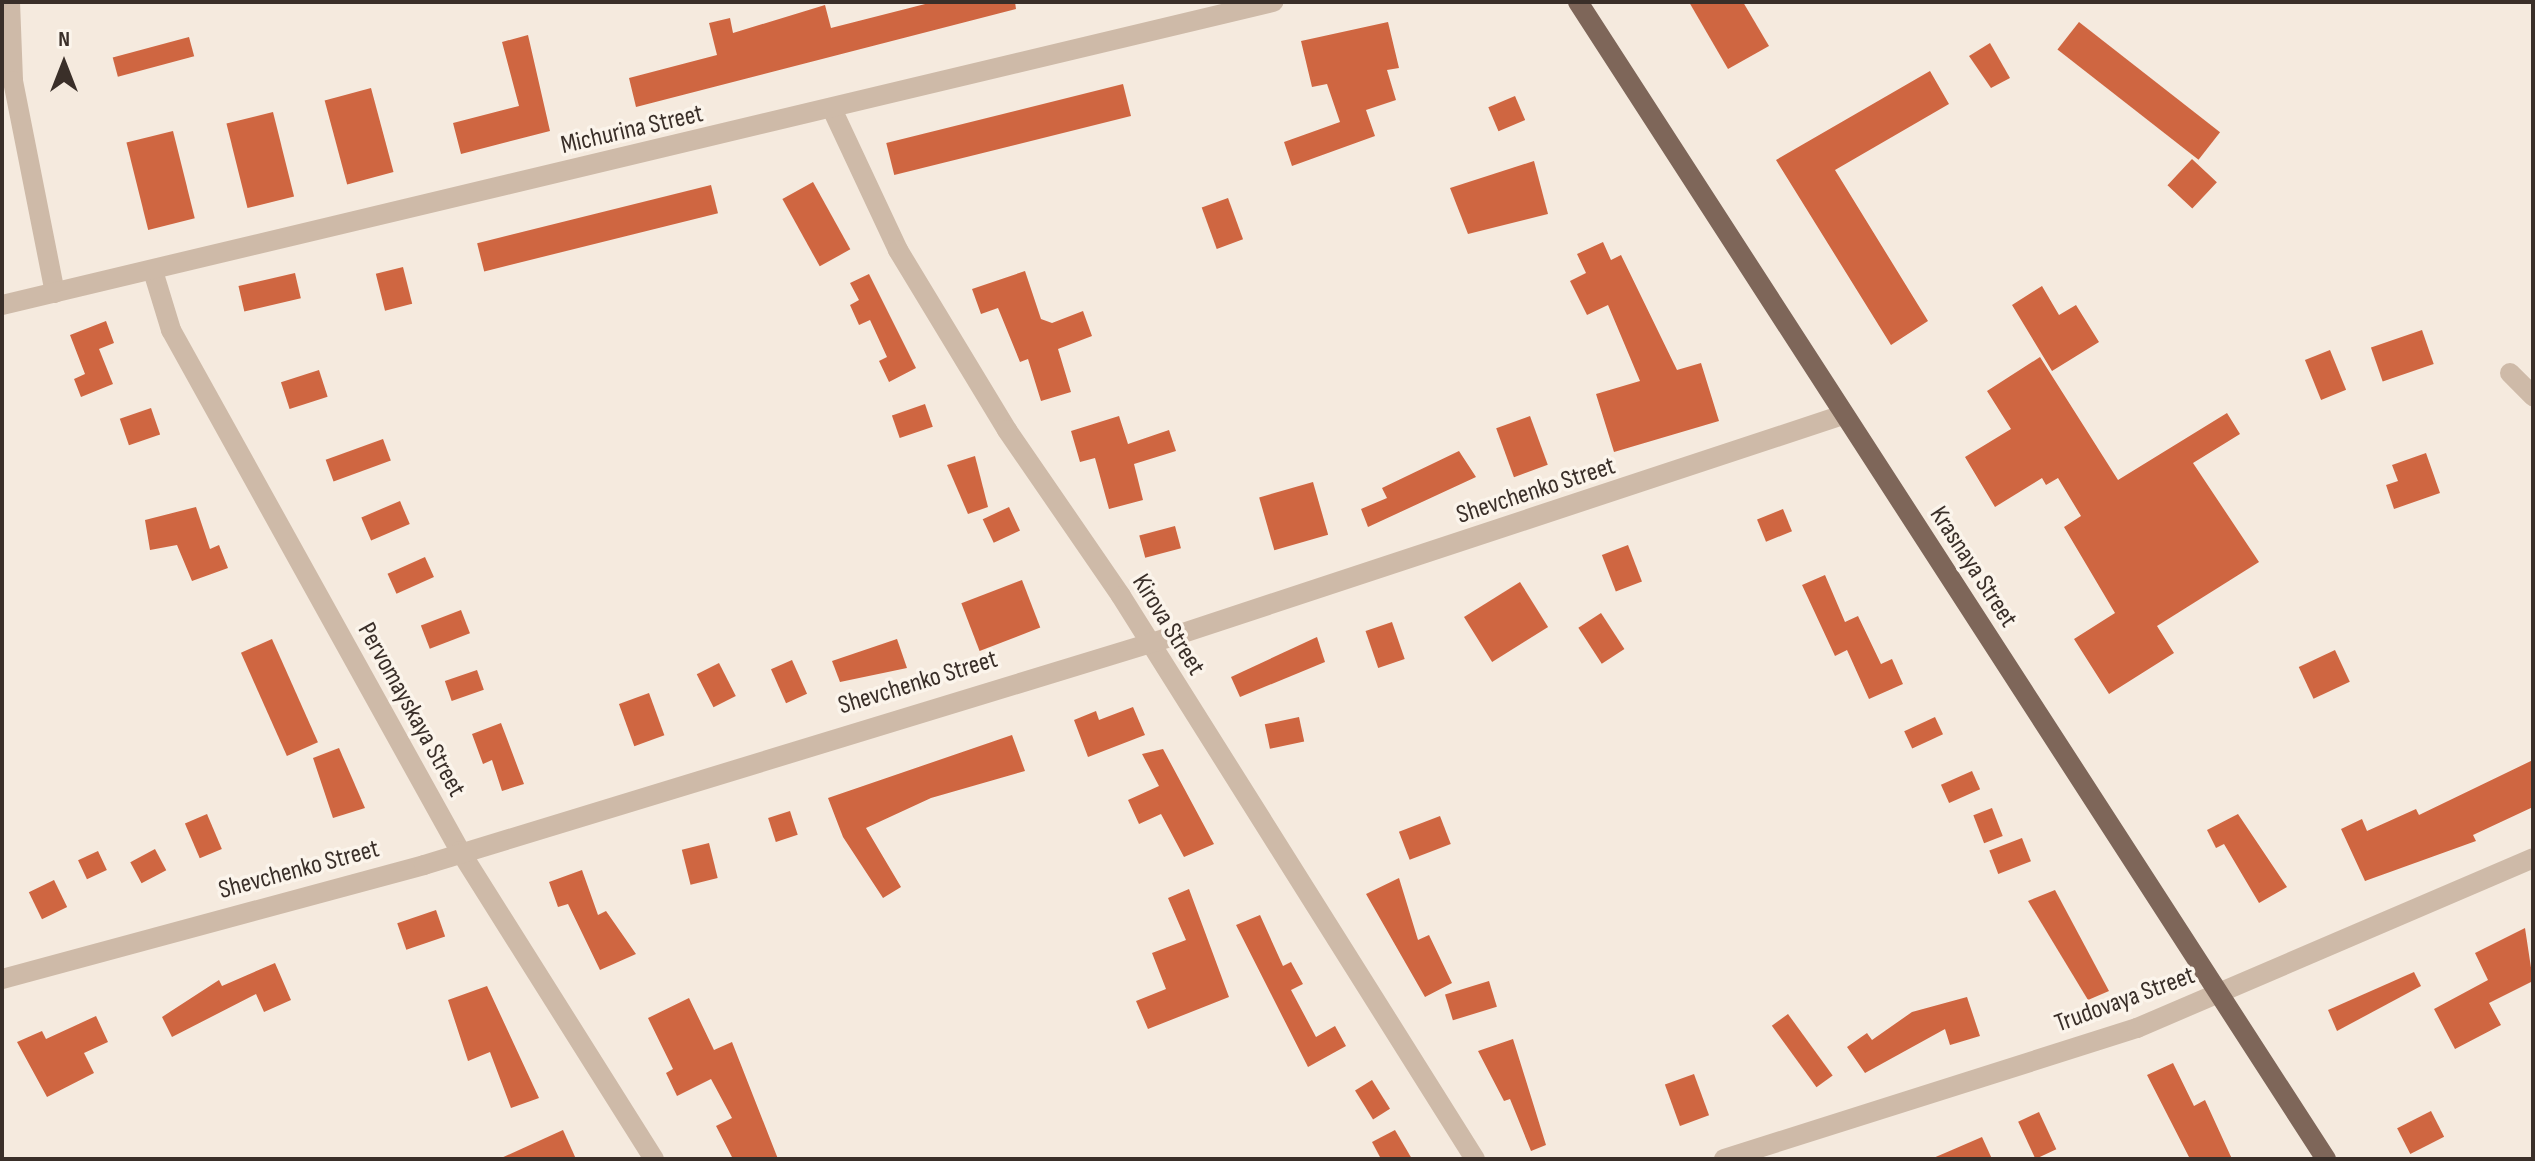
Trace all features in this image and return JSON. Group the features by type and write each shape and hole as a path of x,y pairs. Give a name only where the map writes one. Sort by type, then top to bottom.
{"main road":[{"name":"Krasnaya Street","path":"1578,2 2326,1159"}],"street":[{"path":"10,2 13,81 55,293"},
{"name":"Michurina Street","path":"2,305 1273,2"},
{"name":"Kirova Street","path":"832,109 898,250 1475,1159"},
{"name":"Pervomayskaya Street","path":"153,271 171,330 460,851 654,1159"},
{"path":"2510,373 2533,396"},
{"name":"Shevchenko Street","path":"2,979 460,851 1147,642 1843,415"},
{"name":"Trudovaya Street","path":"1724,1159 2137,1028 2533,858"}],"building":[{"path":"933,2 1015,2 1016,9 636,107 629,78 717,55 709,23 730,18 733,33 825,5 831,28"},
{"path":"1689,2 1743,2 1769,46 1728,69"},
{"path":"1388,22 1399,68 1387,70 1396,100 1366,110 1375,136 1292,166 1284,142 1340,122 1327,84 1312,87 1301,41"},
{"path":"2079,22 2220,132 2199,160 2057,50"},
{"path":"528,35 550,131 461,154 453,123 519,106 502,42"},
{"path":"189,37 194,56 118,77 113,57"},
{"path":"1990,43 2010,78 1991,88 1969,56"},
{"path":"1930,71 1949,104 1835,170 1928,321 1891,345 1776,160"},
{"path":"1123,84 1131,116 894,175 886,143"},
{"path":"371,88 394,172 347,184 325,100"},
{"path":"1515,96 1525,120 1498,131 1488,107"},
{"path":"273,112 294,196 247,208 226,124"},
{"path":"173,131 195,218 148,230 126,143"},
{"path":"2192,159 2217,182 2192,209 2167,185"},
{"path":"1534,161 1548,214 1468,234 1450,188"},
{"path":"813,182 850,249 820,266 782,199"},
{"path":"711,185 718,213 484,271 477,243"},
{"path":"1228,198 1243,239 1217,249 1202,208"},
{"path":"1603,242 1611,260 1621,255 1677,370 1701,363 1719,421 1614,452 1596,394 1640,381 1608,305 1587,315 1570,281 1586,273 1577,254"},
{"path":"403,267 412,304 385,311 376,274"},
{"path":"1025,271 1041,319 1052,323 1083,311 1092,336 1058,349 1071,392 1041,401 1028,359 1020,362 998,308 981,314 972,289"},
{"path":"295,273 301,298 244,311 238,286"},
{"path":"869,274 916,368 889,382 879,361 887,357 870,320 859,325 850,305 859,300 850,283"},
{"path":"2042,286 2059,315 2076,305 2099,342 2052,371 2012,305"},
{"path":"106,321 114,343 99,349 113,384 81,397 74,379 85,374 70,335"},
{"path":"2422,330 2434,364 2383,382 2371,348"},
{"path":"2330,350 2346,390 2321,400 2305,360"},
{"path":"2040,357 2118,480 2227,413 2240,434 2193,463 2259,562 2157,626 2174,653 2109,694 2074,639 2115,613 2064,527 2081,516 2058,478 2046,485 2042,478 1995,507 1965,457 2011,429 1987,391"},
{"path":"319,370 328,397 290,409 281,382"},
{"path":"925,404 933,427 900,438 892,415"},
{"path":"151,408 160,434 129,445 120,419"},
{"path":"1119,416 1128,444 1169,430 1176,451 1134,464 1143,500 1109,509 1095,458 1080,462 1071,431"},
{"path":"1530,416 1548,465 1514,477 1496,428"},
{"path":"383,439 391,461 334,481 326,460"},
{"path":"1459,451 1476,477 1368,527 1361,509 1387,498 1382,488"},
{"path":"2426,453 2440,493 2394,509 2386,485 2398,481 2392,465"},
{"path":"975,456 988,507 968,514 947,465"},
{"path":"1313,482 1328,535 1274,550 1259,497"},
{"path":"400,501 410,524 371,540 361,517"},
{"path":"196,507 210,549 219,545 228,568 192,581 177,545 150,550 145,520"},
{"path":"1009,507 1020,531 994,543 983,519"},
{"path":"1783,509 1792,531 1766,542 1757,519"},
{"path":"1175,526 1181,548 1145,558 1139,536"},
{"path":"1628,545 1642,581 1616,591 1602,555"},
{"path":"425,557 434,577 396,594 388,574"},
{"path":"1825,575 1845,622 1858,616 1881,664 1892,659 1903,684 1869,699 1847,650 1835,656 1802,585"},
{"path":"1022,580 1040,628 980,651 961,603"},
{"path":"1520,582 1548,627 1492,662 1464,617"},
{"path":"461,610 470,633 430,649 421,625"},
{"path":"1601,613 1624,649 1602,664 1578,628"},
{"path":"1392,622 1405,659 1378,668 1366,631"},
{"path":"1317,637 1325,662 1240,697 1231,677"},
{"path":"272,639 318,742 287,756 241,653"},
{"path":"897,639 907,668 840,682 832,661"},
{"path":"2335,650 2350,682 2314,699 2299,667"},
{"path":"792,660 807,694 786,703 771,669"},
{"path":"719,663 736,696 714,707 697,674"},
{"path":"477,670 484,690 452,701 445,681"},
{"path":"649,693 664,735 634,746 619,704"},
{"path":"1133,707 1145,735 1088,757 1074,720 1096,711 1099,720"},
{"path":"1299,717 1304,741 1270,749 1265,724"},
{"path":"1935,717 1943,734 1912,749 1904,731"},
{"path":"501,723 524,784 502,791 492,760 483,764 472,734"},
{"path":"1012,735 1025,771 931,798 866,828 901,887 883,898 843,837 828,798"},
{"path":"339,748 365,808 333,818 313,758"},
{"path":"1163,749 1214,844 1184,857 1161,814 1139,824 1128,800 1159,786 1142,754"},
{"path":"2533,760 2533,807 2473,835 2476,841 2365,881 2341,829 2362,819 2367,831 2416,809 2419,815"},
{"path":"1972,771 1980,789 1949,803 1941,785"},
{"path":"1992,808 2003,836 1984,843 1973,815"},
{"path":"790,811 798,835 776,842 768,818"},
{"path":"207,814 222,849 200,858 185,823"},
{"path":"2238,814 2287,887 2259,903 2224,844 2216,848 2207,830"},
{"path":"1440,816 1451,844 1410,860 1399,832"},
{"path":"2022,838 2031,861 1998,874 1989,851"},
{"path":"709,843 718,878 691,885 682,850"},
{"path":"155,849 166,870 142,883 130,862"},
{"path":"98,851 107,870 87,879 78,860"},
{"path":"582,870 598,915 606,911 636,954 600,970 568,904 558,907 549,882"},
{"path":"1399,878 1418,940 1429,935 1452,983 1425,997 1366,894"},
{"path":"54,880 67,907 42,919 29,892"},
{"path":"1189,889 1229,997 1148,1029 1136,1001 1166,989 1152,953 1186,940 1168,898"},
{"path":"2055,890 2109,991 2088,1000 2028,901"},
{"path":"436,910 445,936 406,950 397,923"},
{"path":"1260,915 1283,966 1291,962 1303,984 1291,990 1316,1037 1335,1026 1346,1046 1308,1067 1236,925"},
{"path":"2525,928 2533,981 2489,1003 2501,1025 2455,1049 2434,1009 2488,980 2475,953"},
{"path":"275,963 291,1000 264,1012 256,994 172,1037 162,1017 219,980 222,986"},
{"path":"2414,972 2421,986 2337,1031 2328,1010"},
{"path":"1489,981 1497,1007 1453,1020 1445,994"},
{"path":"487,986 539,1098 511,1108 490,1052 468,1061 448,1000"},
{"path":"1967,997 1980,1036 1950,1045 1945,1029 1865,1073 1847,1047 1867,1033 1872,1040 1912,1012"},
{"path":"689,998 714,1050 732,1042 778,1159 733,1159 716,1126 732,1118 711,1079 677,1096 666,1073 673,1069 648,1018"},
{"path":"1788,1014 1833,1075 1816,1087 1772,1026"},
{"path":"96,1016 108,1042 84,1053 94,1073 47,1097 17,1042 42,1031 46,1039"},
{"path":"1513,1039 1546,1145 1531,1151 1510,1099 1504,1101 1478,1051"},
{"path":"2173,1063 2194,1106 2205,1100 2232,1159 2190,1159 2147,1075"},
{"path":"1694,1074 1709,1115 1680,1126 1665,1085"},
{"path":"1372,1080 1390,1109 1373,1119 1355,1091"},
{"path":"2431,1111 2444,1137 2410,1154 2397,1128"},
{"path":"2039,1112 2056,1149 2035,1159 2018,1122"},
{"path":"563,1130 576,1159 499,1159"},
{"path":"1395,1130 1412,1159 1381,1159 1372,1142"},
{"path":"1982,1137 1992,1159 1931,1159"}]}
